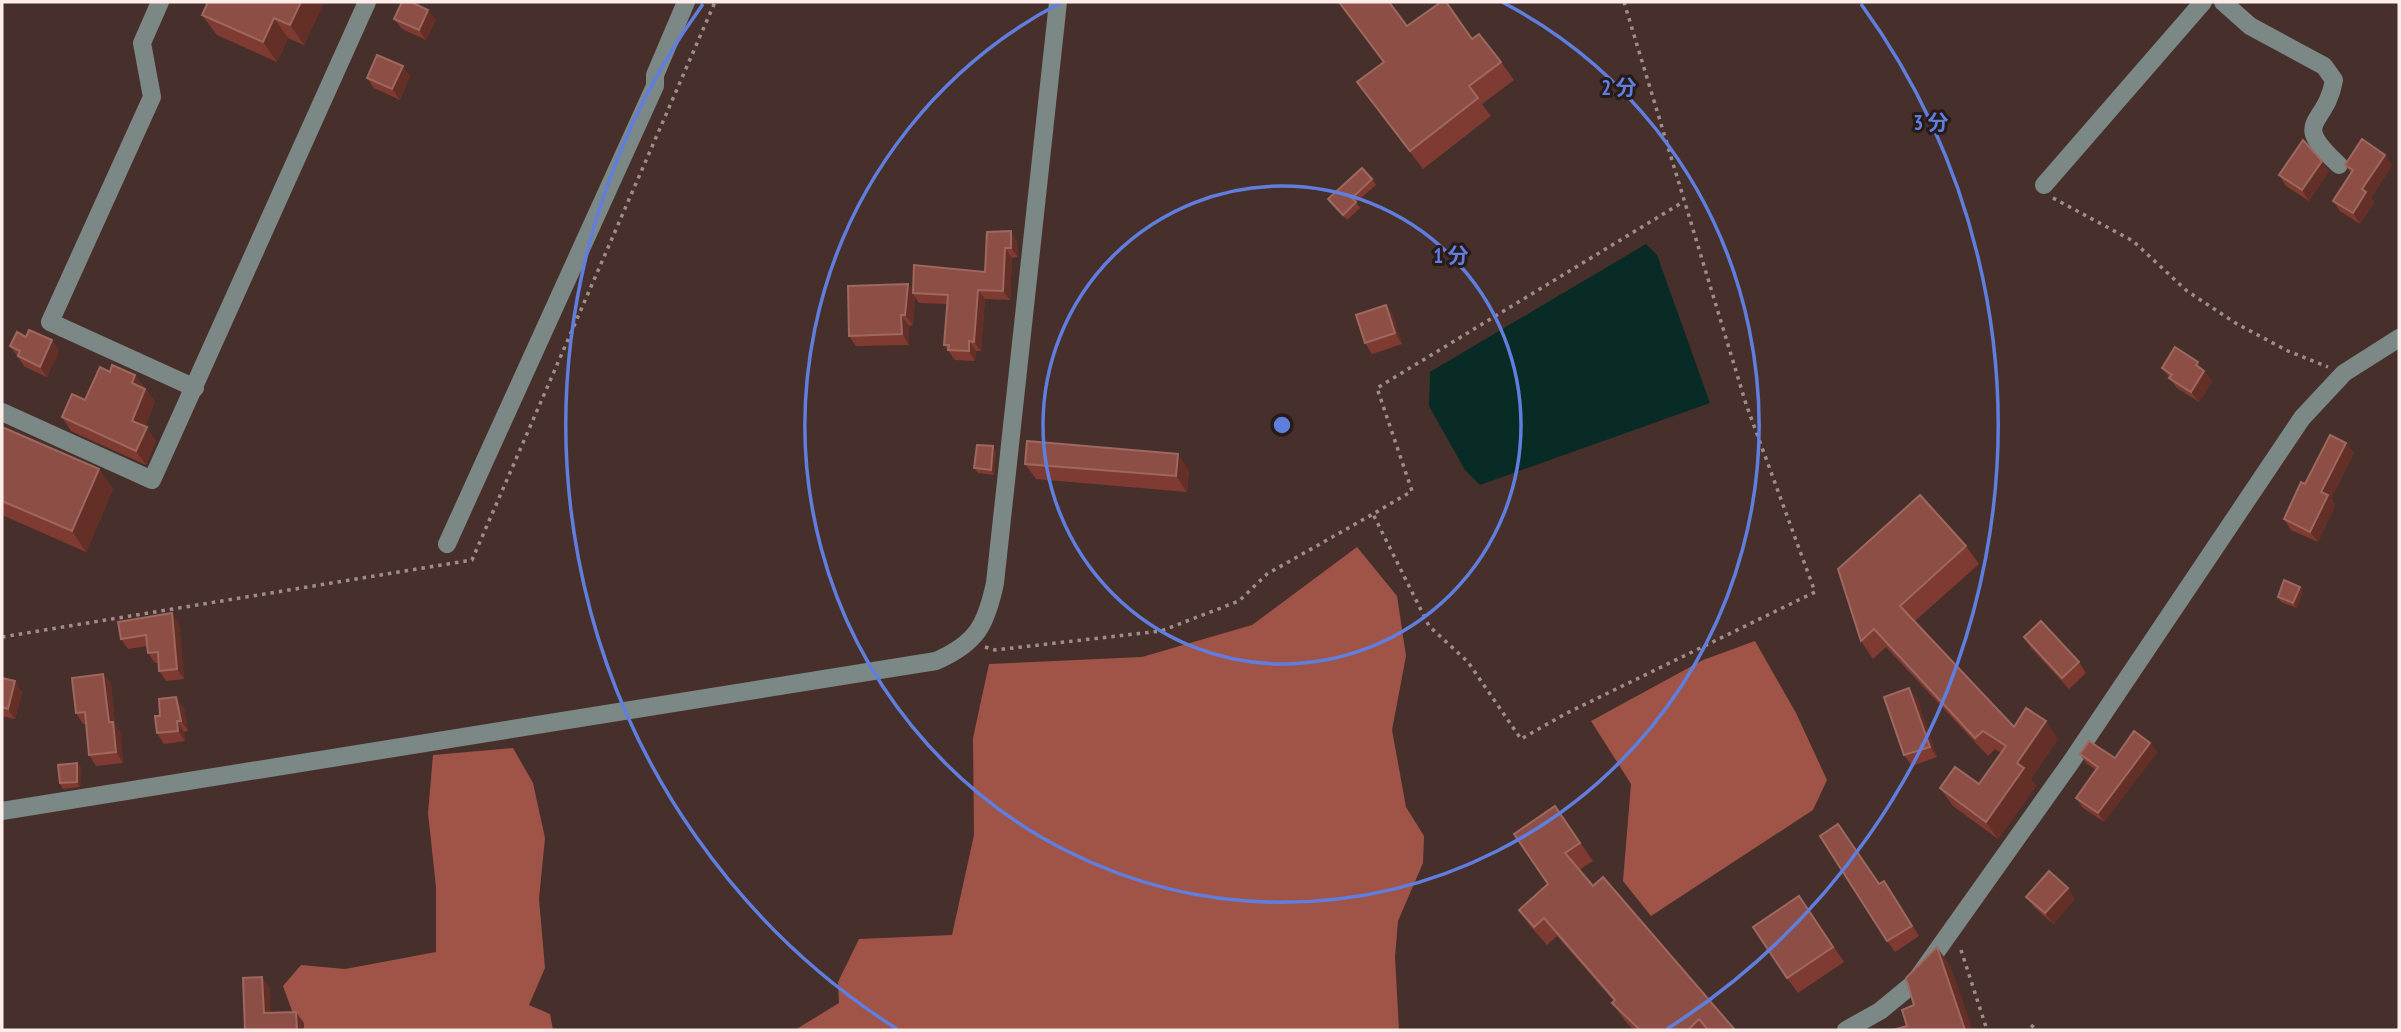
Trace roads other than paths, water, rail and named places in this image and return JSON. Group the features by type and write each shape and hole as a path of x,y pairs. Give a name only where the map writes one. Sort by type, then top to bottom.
{"street":[{"path":"160,2 142,43 152,97 50,322 195,388"},
{"path":"2,412 152,480 367,2"},
{"path":"447,544 655,86 655,75 686,2"},
{"path":"2,811 936,661 956,653 982,627 995,583 1058,2"},
{"path":"2044,186 2203,2"},
{"path":"2223,2 2250,26 2324,66 2334,80 2332,93 2312,126 2313,136 2320,147 2339,165"},
{"path":"1846,1030 1880,1011 1914,984 2071,762 2302,418 2344,373 2399,338"}],"water":[{"path":"1646,244 1657,255 1710,403 1480,485 1465,470 1429,406 1430,372"}]}
